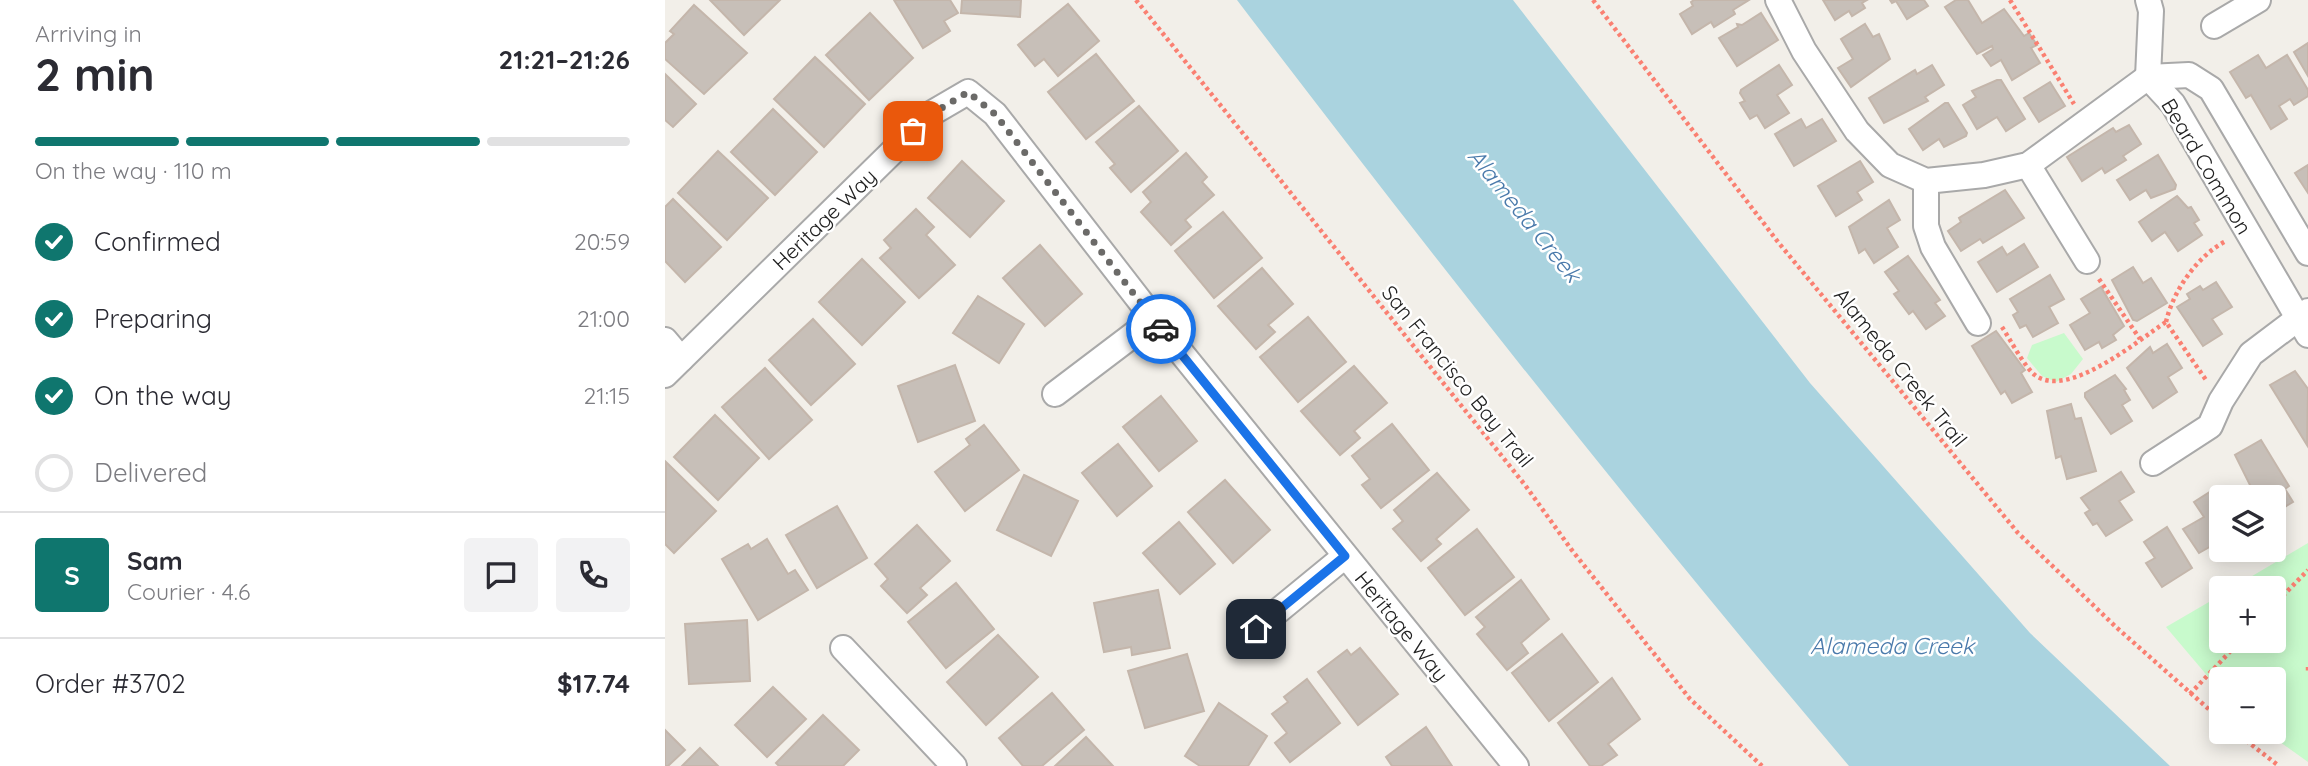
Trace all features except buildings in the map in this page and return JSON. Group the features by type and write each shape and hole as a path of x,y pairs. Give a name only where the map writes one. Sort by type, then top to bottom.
{"street":[{"path":"1778,0 1804,51 1857,131 1890,165 1926,181 1984,175 2028,165 2148,77 2151,11 2148,0"},
{"path":"2214,26 2258,0"},
{"name":"Beard Common","path":"2148,77 2189,75 2211,89 2308,253"},
{"name":"Beard Common","path":"2148,77 2173,104 2246,230 2305,322"},
{"name":"Heritage Way","path":"673,367 933,113 968,92 995,114 1154,319 1516,766"},
{"path":"2028,165 2087,261"},
{"path":"1926,181 1926,226 1933,247 1978,323"},
{"path":"1055,394 1154,319"},
{"path":"2153,463 2210,426 2221,401 2251,354 2305,322"},
{"path":"665,340 673,367"},
{"path":"1256,629 1345,556"},
{"path":"843,648 954,766"}],"path":[{"name":"San Francisco Bay Trail","path":"1136,0 1525,485 1571,549 1690,699 1762,766"},
{"name":"Alameda Creek Trail","path":"1593,0 1778,242 1964,471 2018,533 2209,710"},
{"path":"2010,0 2086,124"},
{"path":"1978,323 1997,320 2036,376 2056,382 2077,379 2166,322 2170,303 2202,258 2220,244 2246,230"},
{"path":"2087,261 2140,339"},
{"path":"2166,322 2221,401"},
{"path":"2286,593 2308,570"},
{"path":"2190,694 2229,653"},
{"path":"2251,744 2279,766"}],"green space":[{"path":"2064,333 2083,359 2071,374 2056,382 2042,376 2027,358 2032,345"},
{"path":"2308,543 2308,762 2283,744 2286,744 2286,667 2209,667 2209,678 2166,627 2209,602 2209,653 2286,653 2286,576 2252,576 2276,562 2286,562 2286,556"}],"water":[{"name":"Alameda Creek","path":"1237,0 1513,0 1810,383 2030,633 2170,766 1849,766 1692,578 1538,387"}],"way so far":[{"path":"913,131 933,113 968,92 995,114 1161,329"}],"route":[{"path":"1161,329 1345,556 1256,629"}]}
